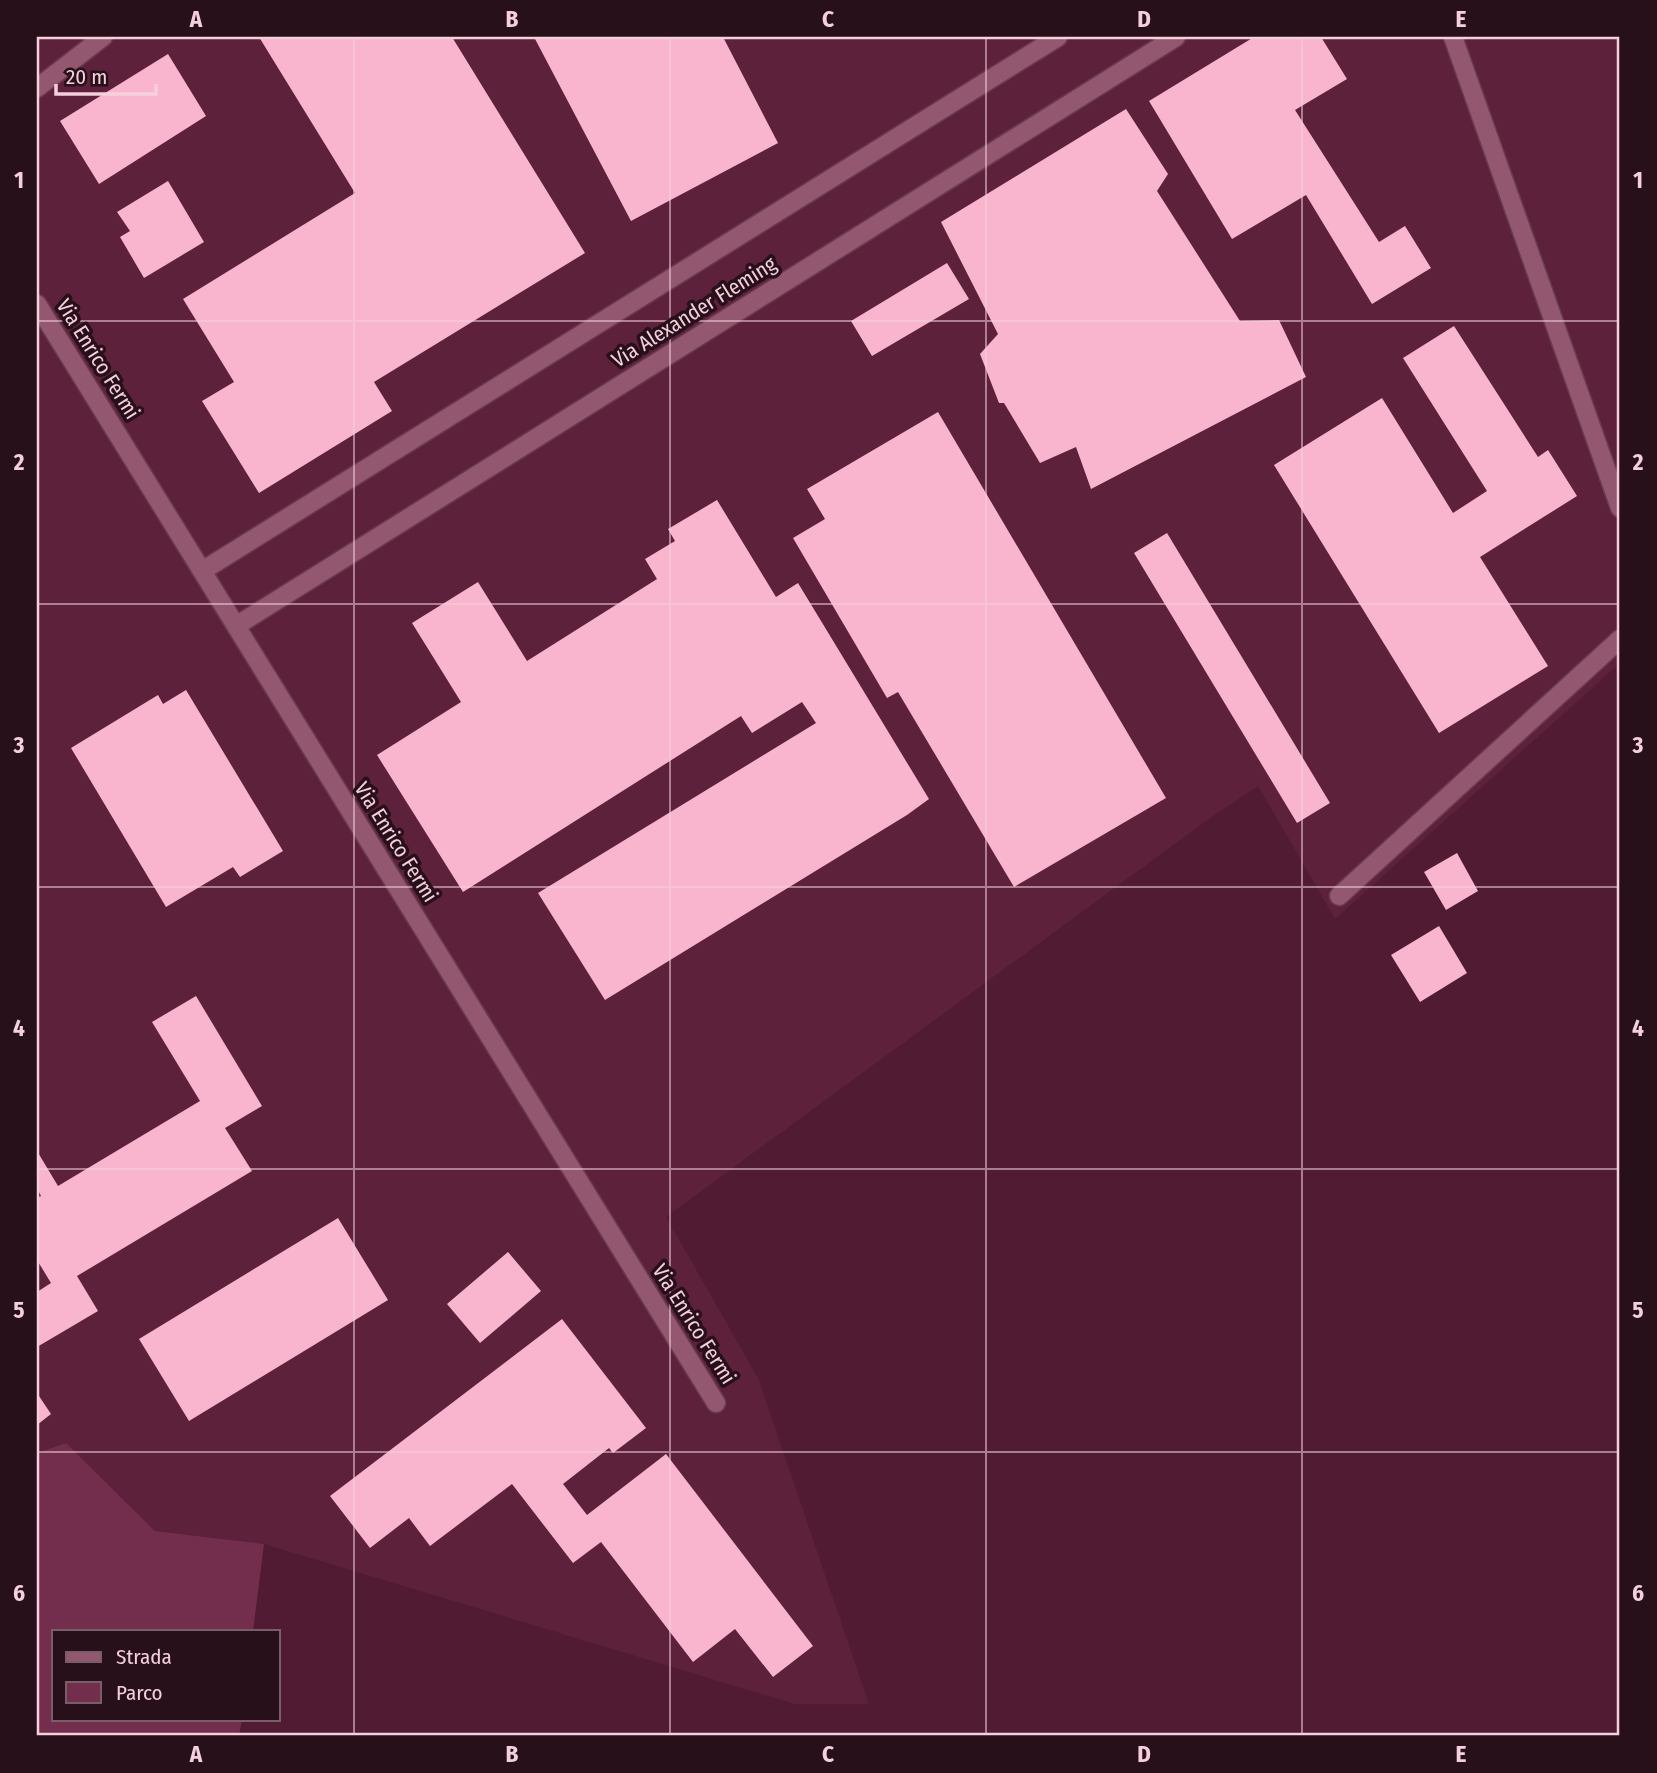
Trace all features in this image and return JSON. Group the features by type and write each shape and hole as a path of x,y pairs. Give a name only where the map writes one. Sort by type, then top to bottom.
{"street":[{"path":"37,88 103,37"},
{"name":"Via Alexander Fleming","path":"202,571 1058,37"},
{"name":"Via Alexander Fleming","path":"236,626 1176,37"},
{"path":"1453,37 1620,508"},
{"name":"Via Enrico Fermi","path":"37,304 716,1403"},
{"path":"1339,896 1620,639"}],"shaded area":[{"path":"37,37 1616,37 1620,50 1620,663 1335,919 1258,786 1210,818 666,1217 758,1378 869,1704 795,1704 264,1544 155,1531 66,1443 37,1453"}],"green space":[{"path":"66,1443 155,1531 264,1544 253,1630 52,1630 52,1720 242,1720 239,1736 37,1736 37,1453"}],"building":[{"path":"259,37 452,37 585,253 374,382 392,411 259,493 202,401 234,382 183,299 355,193"},
{"path":"534,37 723,37 778,143 631,221"},
{"path":"1254,37 1321,37 1347,79 1295,110 1379,242 1405,226 1431,268 1372,304 1306,195 1232,239 1149,101"},
{"path":"168,54 206,116 99,184 60,121"},
{"path":"1126,109 1168,174 1157,191 1240,321 1279,320 1306,377 1091,489 1076,447 1040,463 1004,403 999,403 980,354 998,334 941,222"},
{"path":"168,181 204,242 144,278 120,237 130,231 117,212"},
{"path":"947,263 969,299 872,356 851,321"},
{"path":"1454,326 1538,457 1548,450 1577,496 1480,557 1548,666 1439,733 1274,465 1382,398 1453,513 1487,491 1403,358"},
{"path":"938,412 1166,798 1014,887 898,692 887,698 793,538 825,519 807,489"},
{"path":"717,500 776,597 798,583 929,799 605,1000 538,893 816,723 802,702 752,733 741,716 463,892 377,755 461,702 412,623 478,582 527,661 657,579 645,559 675,541 668,529"},
{"path":"1167,533 1330,803 1297,823 1134,553"},
{"path":"186,690 283,851 240,877 233,867 166,907 71,748 158,695 163,704"},
{"path":"1457,853 1478,891 1446,910 1424,872"},
{"path":"1439,926 1467,973 1420,1002 1391,955"},
{"path":"196,996 262,1106 225,1128 252,1171 77,1276 98,1311 37,1347 37,1292 51,1283 37,1260 37,1198 41,1196 37,1188 37,1151 58,1186 200,1101 152,1022"},
{"path":"338,1218 388,1300 189,1421 139,1339"},
{"path":"508,1252 541,1291 480,1343 447,1304"},
{"path":"562,1319 646,1428 613,1453 609,1448 563,1484 587,1515 666,1454 813,1646 773,1677 735,1629 693,1662 601,1542 573,1563 512,1484 430,1546 409,1518 370,1548 330,1496"},
{"path":"37,1393 51,1414 37,1425"}]}
